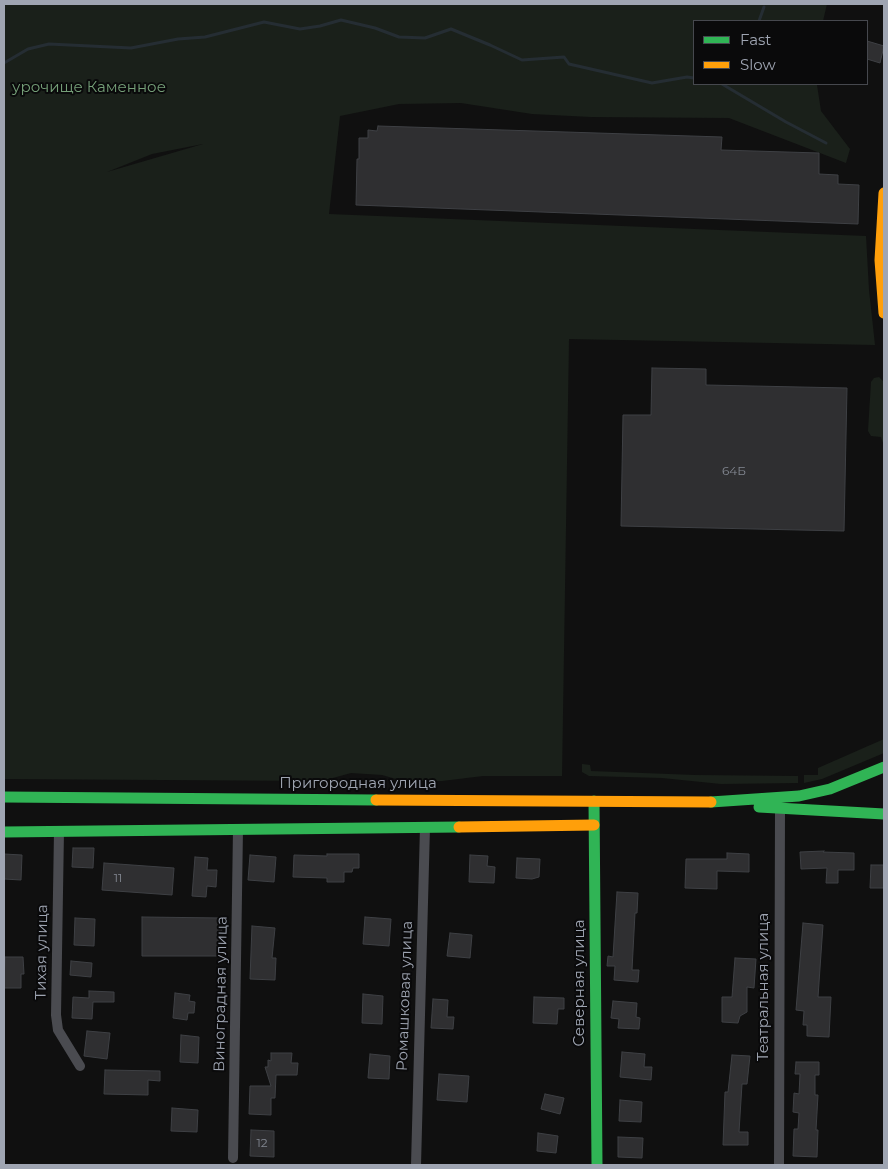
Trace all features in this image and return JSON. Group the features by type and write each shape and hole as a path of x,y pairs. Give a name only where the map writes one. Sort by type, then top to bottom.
{"street":[{"path":"884,193 880,260 884,313"},
{"name":"Пригородная улица","path":"4,797 712,802 798,796 830,788 884,767"},
{"name":"Северная улица","path":"594,801 596,1165"},
{"name":"Пригородная улица","path":"712,802 780,809 884,814"},
{"name":"Театральная улица","path":"779,1165 780,809"},
{"path":"4,832 594,825"},
{"name":"Ромашковая улица","path":"416,1165 425,827"},
{"name":"Виноградная улица","path":"233,1158 238,829"},
{"name":"Тихая улица","path":"59,831 56,1015 58,1030 80,1066"}],"green space":[{"name":"урочище Каменное","path":"4,4 827,4 823,20 693,20 693,85 817,85 821,111 850,149 846,163 729,118 591,117 532,114 461,103 399,104 340,116 329,214 866,236 875,345 569,339 562,776 483,776 442,781 403,781 382,775 351,773 322,781 4,779","holes":["203,144 107,172 152,154"]},
{"path":"879,377 884,382 884,446 881,437 871,436 868,431 871,382 874,378"},
{"path":"884,739 884,753 822,779 804,783 804,775 818,775 818,768"},
{"path":"582,764 590,765 591,771 798,776 798,783 721,784 662,778 589,776 582,772"}],"building":[{"path":"868,41 884,46 880,63 868,59"},
{"path":"378,126 722,137 721,150 819,153 819,174 838,175 838,184 859,185 858,224 356,205 359,138 368,138 368,130 377,131"},
{"path":"652,368 706,369 706,385 847,388 844,531 621,526 623,415 651,415"},
{"path":"73,848 94,848 93,868 72,867"},
{"path":"800,852 854,853 854,870 838,870 838,883 826,883 827,868 801,869"},
{"path":"727,853 749,854 749,872 717,871 717,889 685,888 686,859 727,859"},
{"path":"4,854 22,855 21,880 4,879"},
{"path":"327,854 359,854 359,868 353,868 352,872 344,872 344,882 327,882 327,878 293,877 294,855 327,856"},
{"path":"250,855 276,857 274,882 248,880"},
{"path":"470,855 488,856 487,866 495,867 494,883 469,882"},
{"path":"195,857 208,858 207,870 217,870 216,887 207,886 206,897 192,896"},
{"path":"517,858 540,859 539,877 532,879 516,878"},
{"path":"104,863 174,868 172,895 102,890"},
{"path":"871,865 884,865 884,888 870,888"},
{"path":"617,892 638,893 632,970 639,970 638,982 614,980 615,966 607,966 608,956 613,957"},
{"path":"142,917 222,918 221,956 142,956"},
{"path":"365,917 391,919 389,946 363,944"},
{"path":"75,918 95,919 94,946 74,945"},
{"path":"803,923 823,925 818,997 831,997 829,1037 807,1036 807,1025 803,1025 804,1011 796,1010"},
{"path":"252,926 275,928 272,958 276,958 275,980 250,979"},
{"path":"450,933 472,935 470,958 447,956"},
{"path":"5,957 23,957 24,974 21,974 21,988 4,988"},
{"path":"735,958 756,959 754,988 747,987 747,1012 740,1016 738,1023 722,1022 722,997 732,997"},
{"path":"71,961 92,963 91,977 70,975"},
{"path":"89,991 114,992 114,1002 93,1002 92,1019 72,1018 73,997 89,998"},
{"path":"175,993 190,995 189,1001 195,1002 194,1013 188,1013 187,1020 173,1018"},
{"path":"363,994 383,996 382,1024 362,1023"},
{"path":"534,997 564,998 564,1009 558,1009 557,1024 533,1023"},
{"path":"433,999 448,1000 447,1017 454,1017 453,1029 431,1028"},
{"path":"613,1001 637,1003 636,1017 640,1018 639,1029 618,1028 619,1019 611,1018"},
{"path":"87,1031 110,1033 107,1059 84,1056"},
{"path":"181,1035 199,1037 198,1063 180,1062"},
{"path":"622,1052 645,1054 644,1067 652,1067 651,1080 620,1077"},
{"path":"271,1053 292,1053 291,1063 298,1063 297,1075 276,1075 275,1098 271,1098 271,1115 249,1114 250,1086 271,1086 265,1067 268,1067 268,1060 271,1061"},
{"path":"370,1054 390,1056 389,1079 368,1078"},
{"path":"732,1055 750,1056 747,1084 742,1084 739,1132 748,1132 748,1145 723,1145 725,1092 728,1092"},
{"path":"796,1062 819,1062 819,1075 815,1075 815,1095 818,1095 817,1157 793,1156 794,1129 798,1129 799,1113 793,1112 794,1093 799,1094 800,1074 795,1074"},
{"path":"105,1070 160,1071 160,1081 148,1080 148,1095 104,1094"},
{"path":"439,1074 469,1076 467,1102 437,1100"},
{"path":"545,1094 564,1098 560,1114 541,1109"},
{"path":"620,1100 642,1102 641,1122 619,1121"},
{"path":"172,1108 198,1110 197,1132 171,1131"},
{"path":"251,1130 274,1131 274,1157 250,1156"},
{"path":"538,1133 558,1136 556,1153 537,1151"},
{"path":"618,1137 643,1138 642,1158 618,1157"}],"waterway":[{"path":"759,20 764,7"},
{"path":"4,63 28,49 49,44 131,48 178,39 205,37 264,22 300,29 341,20 375,28 399,37 425,38 451,29 522,60 564,57 569,64 652,83 687,77 693,78"},
{"path":"724,85 826,143"}],"traffic: fast":[{"path":"711,802 799,796 830,789 884,767"},
{"path":"4,797 376,800"},
{"path":"594,801 597,1165"},
{"path":"759,807 884,814"},
{"path":"4,832 459,827"}],"traffic: slow":[{"path":"884,193 880,260 884,313"},
{"path":"376,800 711,802"},
{"path":"459,827 594,825"}]}
